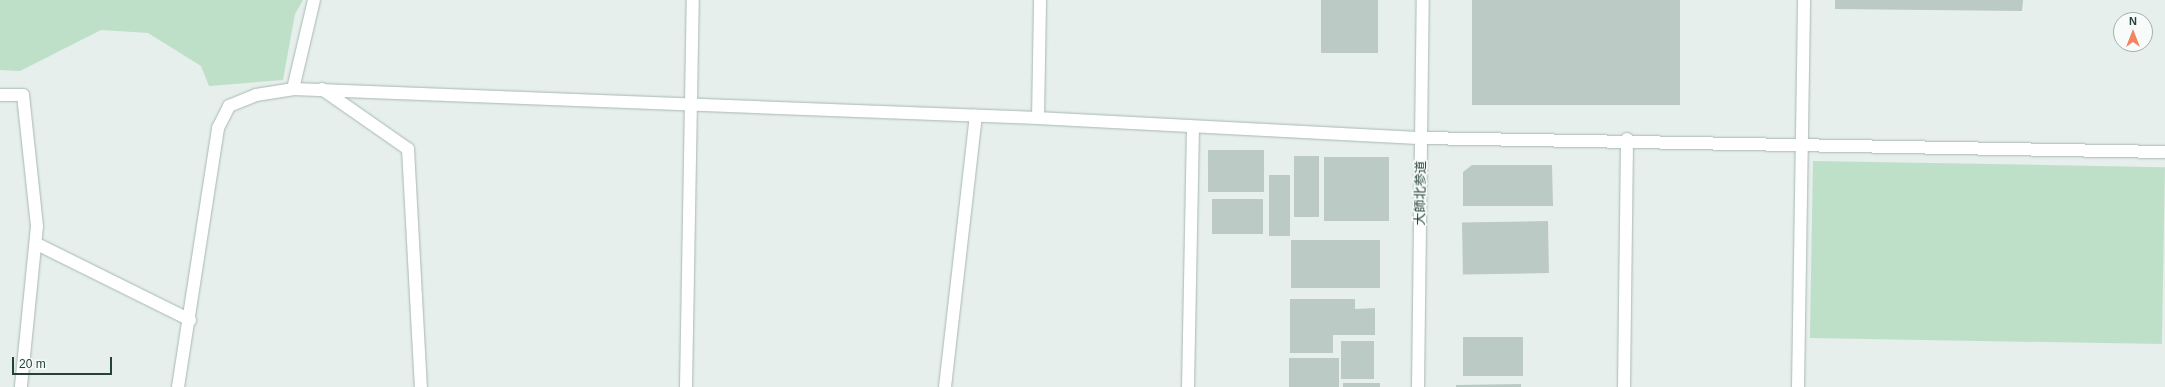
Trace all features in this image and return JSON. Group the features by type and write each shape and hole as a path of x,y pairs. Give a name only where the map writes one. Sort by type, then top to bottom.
{"street":[{"path":"293,89 314,0"},
{"path":"686,387 693,0"},
{"path":"1038,118 1040,0"},
{"name":"大師北参道","path":"1418,387 1423,0"},
{"path":"1798,387 1804,0"},
{"path":"178,387 190,320 218,128 229,106 256,95 293,89 1038,118 1421,138 1627,139 2165,152"},
{"path":"322,89 408,149 421,387"},
{"path":"0,95 22,95 36,244 21,387"},
{"path":"945,387 976,116"},
{"path":"1188,387 1193,127"},
{"path":"1624,387 1627,139"},
{"path":"36,244 190,320"}],"green space":[{"path":"0,0 303,0 295,14 283,80 209,86 201,66 148,33 101,30 20,71 0,70"},
{"path":"1813,161 2165,167 2162,344 1810,338"}],"building":[{"path":"1321,0 1378,0 1378,53 1321,53"},
{"path":"1472,0 1680,0 1680,105 1472,105"},
{"path":"1835,0 2023,0 2022,11 1835,9"},
{"path":"1208,150 1264,150 1264,192 1208,192"},
{"path":"1294,156 1319,156 1319,217 1294,217"},
{"path":"1324,157 1389,157 1389,221 1324,221"},
{"path":"1472,165 1552,165 1553,206 1463,206 1463,172"},
{"path":"1269,175 1290,175 1290,236 1269,236"},
{"path":"1212,199 1263,199 1263,234 1212,234"},
{"path":"1548,221 1549,273 1463,274 1462,223"},
{"path":"1291,240 1380,240 1380,288 1291,288"},
{"path":"1290,299 1355,299 1355,309 1375,308 1375,335 1333,335 1333,353 1290,353"},
{"path":"1463,337 1523,337 1523,376 1463,376"},
{"path":"1341,341 1374,341 1374,379 1341,379"},
{"path":"1289,358 1339,358 1339,387 1289,387"},
{"path":"1343,383 1380,383 1380,387 1343,387"},
{"path":"1521,384 1521,387 1456,387 1456,385"}]}
